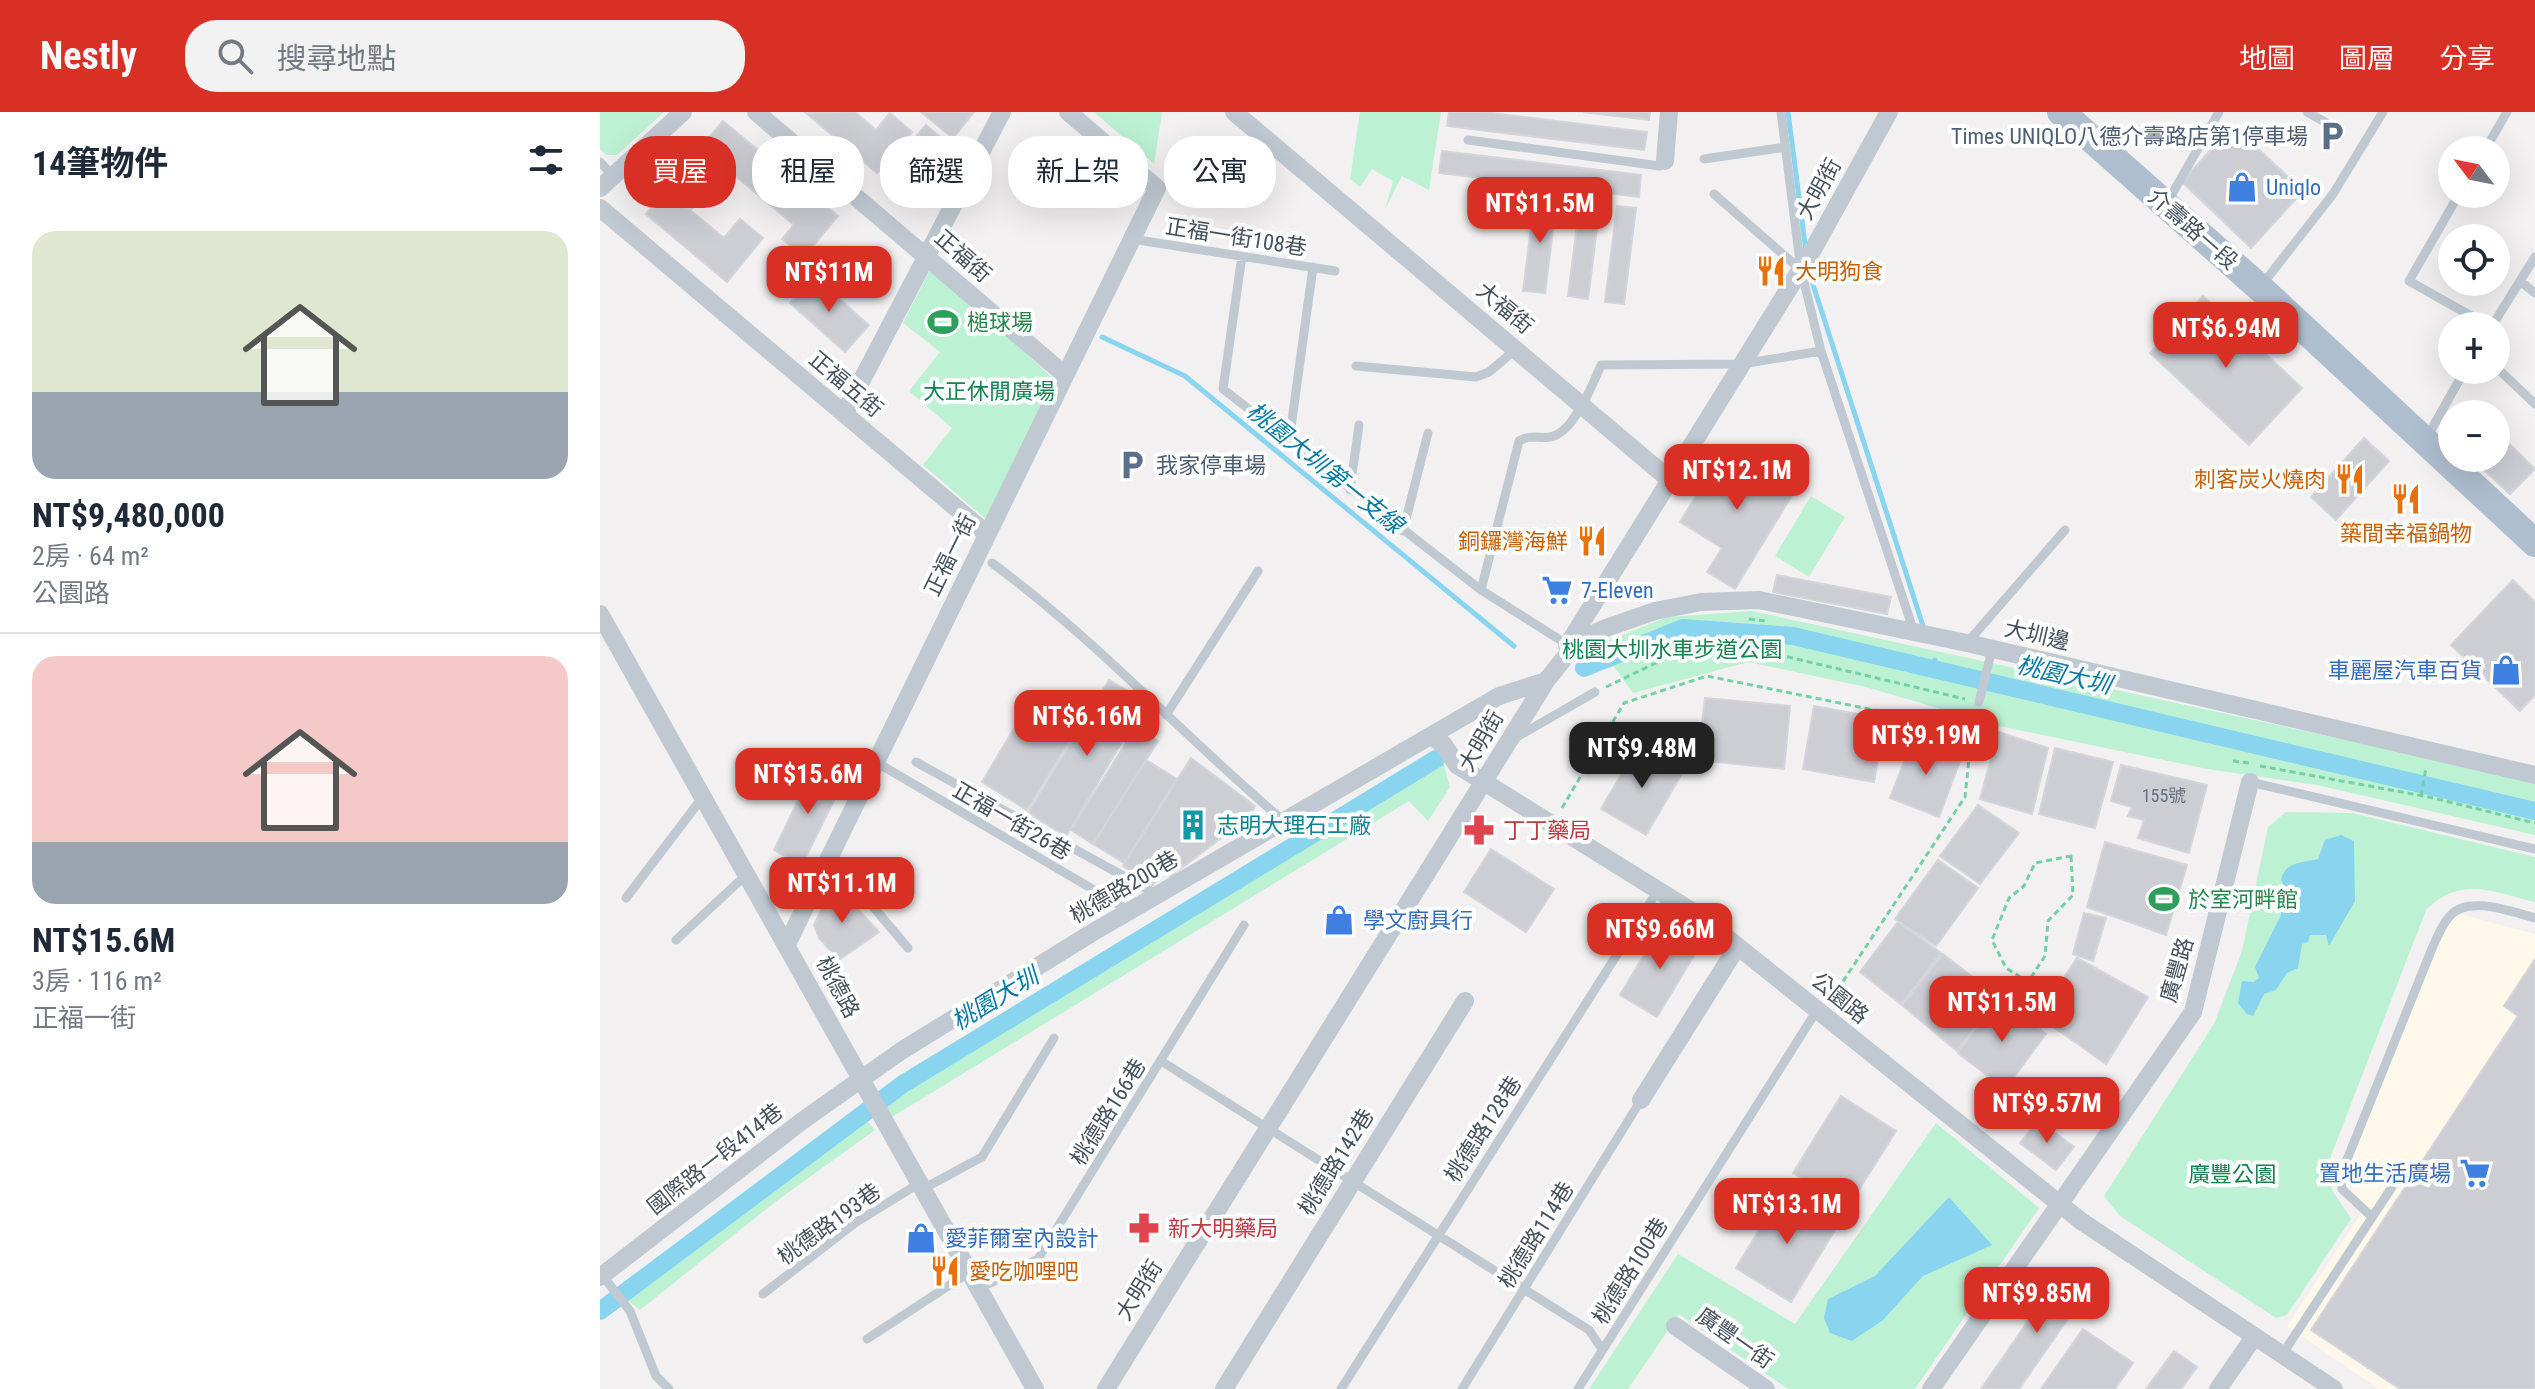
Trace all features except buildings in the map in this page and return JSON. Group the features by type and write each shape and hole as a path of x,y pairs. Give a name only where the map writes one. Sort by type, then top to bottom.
{"main road":[{"name":"介壽路一段","path":"2061,112 2260,288 2535,543"}],"street":[{"path":"606,182 683,112"},
{"name":"正福街","path":"756,112 1065,375"},
{"path":"844,414 1002,112"},
{"name":"正福一街","path":"787,944 1157,188 1068,112"},
{"name":"大福街","path":"1234,112 1670,480"},
{"path":"1665,161 1669,112"},
{"name":"大明街","path":"1106,1389 1805,264 1889,112"},
{"name":"正福五街","path":"600,208 987,534"},
{"name":"大圳邊","path":"1546,681 1578,641 1655,611 1701,602 1759,600 1967,643 1990,656 2535,775"},
{"name":"桃德路","path":"600,614 787,944 919,1187"},
{"name":"桃德路200巷","path":"863,1085 901,1051 1130,911 1499,696 1546,681"},
{"name":"公園路","path":"1431,736 1444,745 1457,765 1701,917 2059,1204 2334,1389"},
{"name":"廣豐路","path":"1931,1389 2193,1012 2250,782"},
{"path":"1641,1100 1737,947"},
{"name":"桃德路142巷","path":"1224,1389 1465,1001"},
{"name":"國際路一段414巷","path":"604,1279 863,1085"},
{"path":"919,1187 1035,1389"},
{"name":"廣豐一街","path":"1675,1326 1766,1389"},
{"path":"2218,1389 2254,1337"}],"lane":[{"path":"1781,112 1821,351 1914,632"},
{"path":"2166,204 2219,112"},
{"path":"2307,112 2325,122"},
{"path":"2260,288 2333,194 2383,112"},
{"path":"2493,136 2507,112"},
{"path":"1468,140 1660,166 1665,161"},
{"path":"1704,159 1786,147"},
{"path":"600,162 606,182"},
{"path":"1714,194 1805,264"},
{"path":"2451,208 2409,281 2465,312"},
{"name":"正福一街108巷","path":"1132,239 1335,271"},
{"path":"1242,256 1223,389 1481,590 1568,645"},
{"path":"2499,312 2535,257"},
{"path":"1289,442 1313,267"},
{"path":"2520,281 2535,293"},
{"path":"1356,366 1476,377 1489,372 1516,349"},
{"path":"1481,590 1519,441 1528,436 1552,437 1558,434 1582,407 1601,365 1742,364 1821,351"},
{"path":"2510,380 2535,404"},
{"path":"2425,440 2457,384"},
{"path":"1350,490 1359,425"},
{"path":"1403,531 1428,433"},
{"path":"1967,643 2065,530"},
{"path":"992,563 1038,597 1219,767 1285,822"},
{"path":"1166,715 1258,571"},
{"path":"1979,702 1990,656"},
{"path":"1507,743 1595,692"},
{"name":"正福一街26巷","path":"876,762 1130,911"},
{"path":"916,762 1158,895"},
{"name":"廣豐路","path":"2250,782 2535,849"},
{"path":"626,898 702,798"},
{"path":"830,856 908,948"},
{"path":"676,940 747,874"},
{"name":"桃德路128巷","path":"1341,1389 1436,1234 1658,890"},
{"path":"2372,1217 2342,1189 2340,1177 2431,951 2448,917 2458,908 2469,906 2535,918"},
{"name":"桃德路166巷","path":"978,1289 1038,1259 1244,925"},
{"name":"桃德路100巷","path":"1578,1389 1819,1012"},
{"name":"桃德路193巷","path":"763,1294 855,1223 919,1187 982,1157 1054,1038"},
{"path":"1161,1061 1589,1330 1602,1349"},
{"name":"桃德路114巷","path":"1462,1389 1641,1100"},
{"path":"2282,1355 2392,1187"},
{"path":"867,1339 968,1273"},
{"path":"604,1279 630,1311 656,1376 669,1389"}],"path":[{"path":"1748,619 1778,622"},
{"path":"1546,681 1646,634"},
{"path":"1595,692 1664,659 1742,646 1979,702 1972,730 1965,797 1819,1012"},
{"path":"1551,826 1624,703 1707,676 1972,730"},
{"path":"2233,761 2422,795 2535,823"},
{"path":"2422,795 2425,772"},
{"path":"2071,856 2073,895 2048,921 2045,956 2028,982 2006,968 1992,940 2009,898 2024,886 2035,863 2071,856"}],"shaded area":[{"name":"置地生活廣場","path":"2460,914 2535,934 2535,1389 2379,1389 2287,1326 2365,1207 2342,1183 2442,920"}],"green space":[{"path":"600,112 664,112 638,136 624,136 624,149 617,155 606,155 600,149"},
{"path":"1094,112 1162,112 1154,164 1148,159 1148,136 1122,136"},
{"path":"1360,112 1441,112 1429,190 1402,176 1385,209 1393,181 1372,169 1360,187 1350,179"},
{"name":"大正休閒廣場","path":"931,268 1054,379 986,519 923,465 952,428 909,391 940,352 903,323"},
{"path":"1811,496 1845,517 1809,577 1775,556"},
{"name":"桃園大圳水車步道公園","path":"1752,611 2535,781 2535,835 2317,785 2207,769 1999,726 1866,687 1748,662 1633,693 1598,645 1667,617"},
{"path":"1443,761 1450,787 1428,821 1409,801 887,1120 880,1106"},
{"name":"廣豐公園","path":"2286,812 2352,813 2535,857 2535,902 2491,891 2465,889 2439,899 2426,910 2329,1161 2332,1190 2351,1219 2287,1315 2276,1318 2120,1216 2104,1196 2214,1024 2242,951 2268,827"},
{"path":"865,1119 875,1130 775,1202 640,1310 625,1298"},
{"path":"1936,1123 2039,1208 1915,1389 1788,1389 1679,1314 1628,1389 1589,1389 1678,1254 1795,1324"}],"water":[{"path":"2341,835 2354,841 2355,901 2329,946 2326,935 2310,935 2308,942 2302,944 2298,968 2287,973 2276,990 2264,994 2253,1016 2247,1014 2238,1003 2242,981 2254,982 2259,978 2255,967 2281,915 2279,899 2285,887 2281,880 2283,874 2295,864 2318,859 2325,840"},
{"path":"1949,1197 1992,1245 1923,1276 1883,1320 1852,1341 1830,1333 1824,1318 1828,1299 1875,1276"}],"waterway":[{"path":"1788,112 1806,252"},
{"path":"1808,269 1924,629"},
{"name":"桃園大圳第一支線","path":"1102,337 1185,376 1514,646"},
{"name":"桃園大圳","path":"1584,668 1683,628 1793,636 2535,811"},
{"path":"1935,660 1938,670"},
{"name":"桃園大圳","path":"600,1311 903,1084 1436,759"}],"place":[{"name":"Times UNIQLO八德介壽路店第1停車場","path":"2332,136"},
{"name":"Uniqlo","path":"2242,187"},
{"name":"大明狗食","path":"1771,271"},
{"name":"槌球場","path":"943,322"},
{"name":"我家停車場","path":"1132,465"},
{"name":"刺客炭火燒肉","path":"2350,479"},
{"name":"築間幸福鍋物","path":"2406,499"},
{"name":"銅鑼灣海鮮","path":"1592,541"},
{"name":"7-Eleven","path":"1557,590"},
{"name":"車麗屋汽車百貨","path":"2506,670"},
{"name":"志明大理石工廠","path":"1193,825"},
{"name":"丁丁藥局","path":"1479,830"},
{"name":"於室河畔館","path":"2164,899"},
{"name":"學文廚具行","path":"1339,920"},
{"name":"置地生活廣場","path":"2475,1173"},
{"name":"新大明藥局","path":"1144,1228"},
{"name":"愛菲爾室內設計","path":"921,1238"},
{"name":"愛吃咖哩吧","path":"945,1271"}]}
